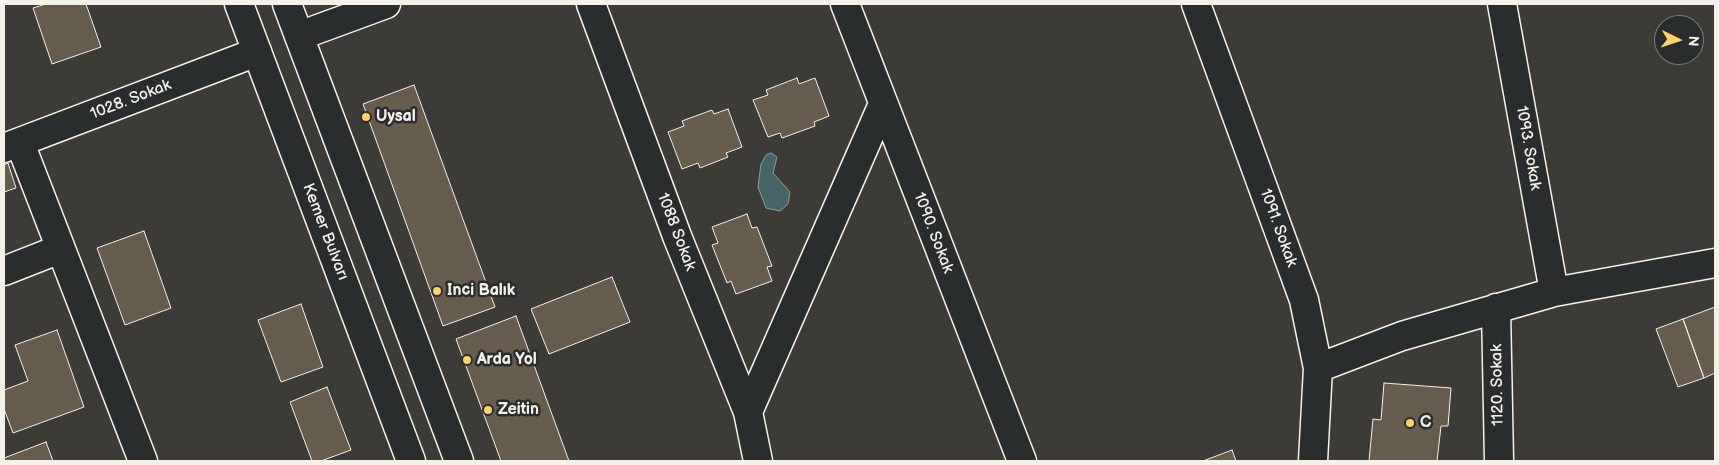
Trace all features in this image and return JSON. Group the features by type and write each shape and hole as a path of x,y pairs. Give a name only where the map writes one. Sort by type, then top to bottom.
{"street":[{"name":"Kemer Bulvarı","path":"239,4 411,461"},
{"path":"287,4 459,461"},
{"path":"299,36 386,4"},
{"name":"1088 Sokak","path":"591,4 677,236 748,412 758,461"},
{"name":"1090. Sokak","path":"844,4 1022,461"},
{"name":"1091. Sokak","path":"1196,4 1304,300 1318,368 1313,461"},
{"name":"1093. Sokak","path":"1502,4 1554,292"},
{"name":"1028. Sokak","path":"12,145 257,52"},
{"path":"748,412 883,104"},
{"path":"12,145 60,249 143,461"},
{"path":"4,271 60,249"},
{"path":"1318,368 1402,336 1554,292 1715,263"},
{"name":"1120. Sokak","path":"1496,308 1499,461"}],"water":[{"path":"771,153 777,157 773,173 790,192 788,204 780,211 766,208 758,187 761,164 766,155"}],"building":[{"path":"46,4 86,4 101,47 52,64 33,8"},
{"path":"797,78 799,84 815,78 829,116 814,122 815,126 782,138 780,133 768,137 753,100 768,95 766,90"},
{"path":"414,85 495,307 443,326 363,104"},
{"path":"728,109 742,147 726,153 728,157 700,168 698,163 682,169 668,132 684,126 682,121 712,110 714,114"},
{"path":"8,163 16,188 4,192 4,165"},
{"path":"747,214 752,228 757,227 772,266 767,267 772,281 736,294 731,281 727,283 712,245 718,243 712,227"},
{"path":"144,231 171,308 125,325 97,248"},
{"path":"612,277 630,322 549,354 531,309"},
{"path":"301,304 323,367 281,382 258,320"},
{"path":"1715,307 1715,373 1704,378 1683,319"},
{"path":"516,316 569,461 501,461 456,339"},
{"path":"1683,319 1704,378 1678,387 1656,329"},
{"path":"57,330 84,407 13,433 4,409 4,390 28,381 15,345"},
{"name":"C","path":"1384,383 1451,388 1448,426 1441,426 1437,461 1369,461 1373,419 1381,420"},
{"path":"327,387 351,450 321,461 312,461 290,402"},
{"path":"46,442 53,461 4,461 4,458"},
{"path":"1232,450 1236,461 1203,461"}],"place":[{"name":"Uysal","path":"366,117"},
{"name":"Inci Balık","path":"437,291"},
{"name":"Arda Yol","path":"467,360"},
{"name":"Zeitin","path":"488,410"},
{"name":"C","path":"1410,423"}]}
